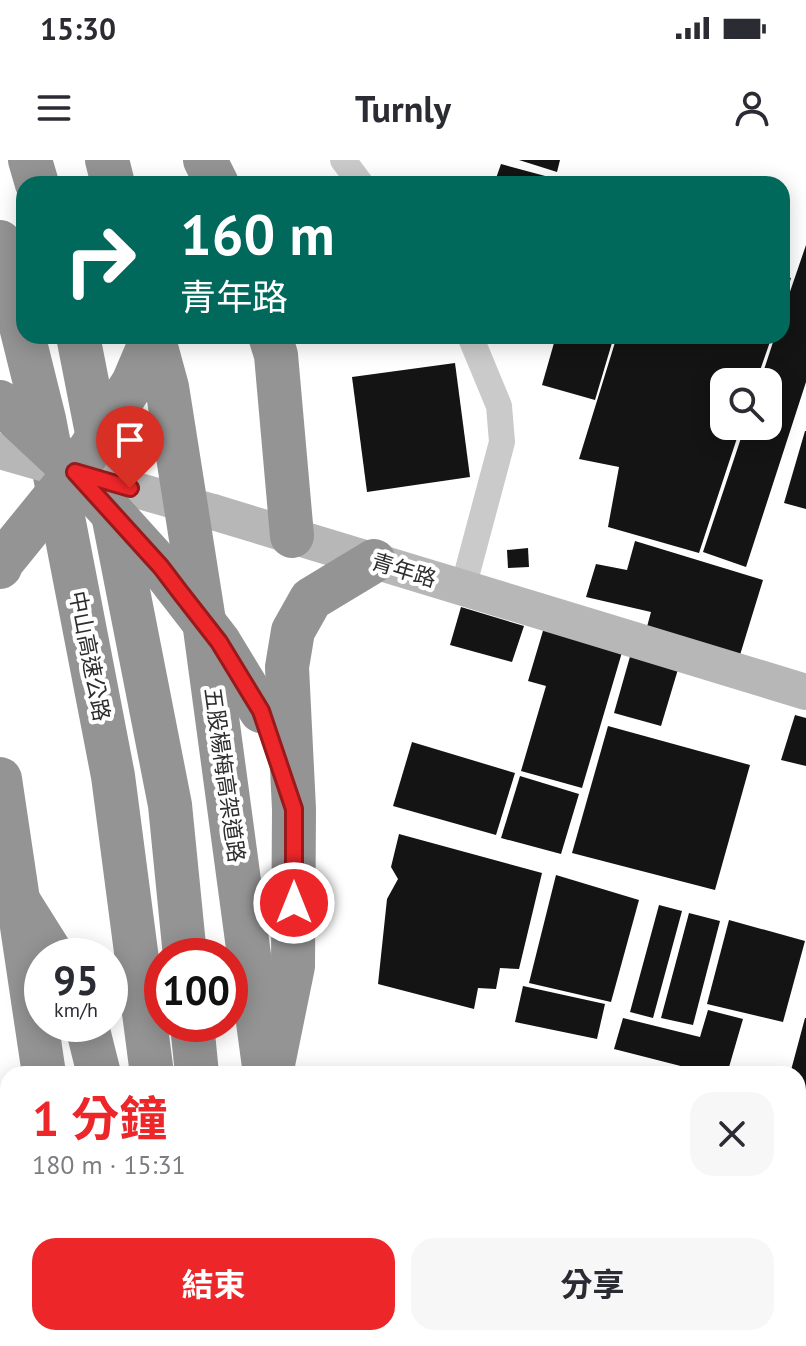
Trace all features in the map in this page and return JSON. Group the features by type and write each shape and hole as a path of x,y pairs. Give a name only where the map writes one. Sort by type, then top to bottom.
{"highway":[{"name":"中山高速公路","path":"0,242 16,306"},
{"name":"中山高速公路","path":"25,344 44,419 113,776 151,1066"},
{"path":"80,344 170,805 183,938"},
{"path":"0,567 75,472 133,383 150,344"},
{"name":"五股楊梅高架道路","path":"155,344 167,387 204,621 267,1066"},
{"path":"273,344 292,536"},
{"path":"0,402 75,472 161,567 219,642 261,711 294,809"},
{"path":"270,1066 293,966 294,809 287,667 293,631 311,599 374,561"},
{"path":"0,779 43,1066"},
{"path":"0,872 42,938"},
{"path":"91,1042 97,1066"},
{"path":"194,1042 196,1066"}],"street":[{"path":"463,588 502,442 499,406 473,344"},
{"name":"青年路","path":"0,451 213,512 806,692"}],"building":[{"path":"519,160 560,160 557,172"},
{"path":"501,164 545,176 497,176"},
{"path":"806,245 806,382 746,567 703,552 740,440 782,440 782,368 765,368 772,344 790,344 790,292"},
{"path":"554,344 612,344 595,400 542,385"},
{"path":"615,344 769,344 761,368 710,368 710,440 736,440 699,553 608,527 619,467 579,459"},
{"path":"455,363 470,477 367,492 352,377"},
{"path":"806,431 806,509 784,503"},
{"path":"635,541 763,580 736,668 645,634 651,612 586,597 596,564 627,570"},
{"path":"528,548 529,567 508,568 507,550"},
{"path":"461,607 524,626 512,662 450,645"},
{"path":"545,624 623,649 582,788 521,771 546,686 528,681"},
{"path":"631,653 679,666 661,726 614,713"},
{"path":"795,715 806,718 806,766 781,760"},
{"path":"608,726 750,765 715,890 572,853"},
{"path":"412,742 515,773 496,835 393,806"},
{"path":"520,776 579,794 561,854 501,838"},
{"path":"399,834 542,873 519,969 500,968 496,989 478,988 474,1009 378,984 387,899 398,879 391,867"},
{"path":"556,875 639,900 611,1002 529,983"},
{"path":"659,905 682,911 653,1018 630,1012"},
{"path":"689,913 720,921 693,1025 661,1018"},
{"path":"729,920 805,941 783,1022 707,1004"},
{"path":"523,986 605,1004 597,1039 515,1022"},
{"path":"708,1010 743,1019 729,1066 681,1066 614,1049 623,1018 700,1037"},
{"path":"805,1018 806,1018 806,1066 792,1066"}],"route":[{"path":"130,488 75,472 161,567 219,642 261,711 294,809 294,903"}]}
